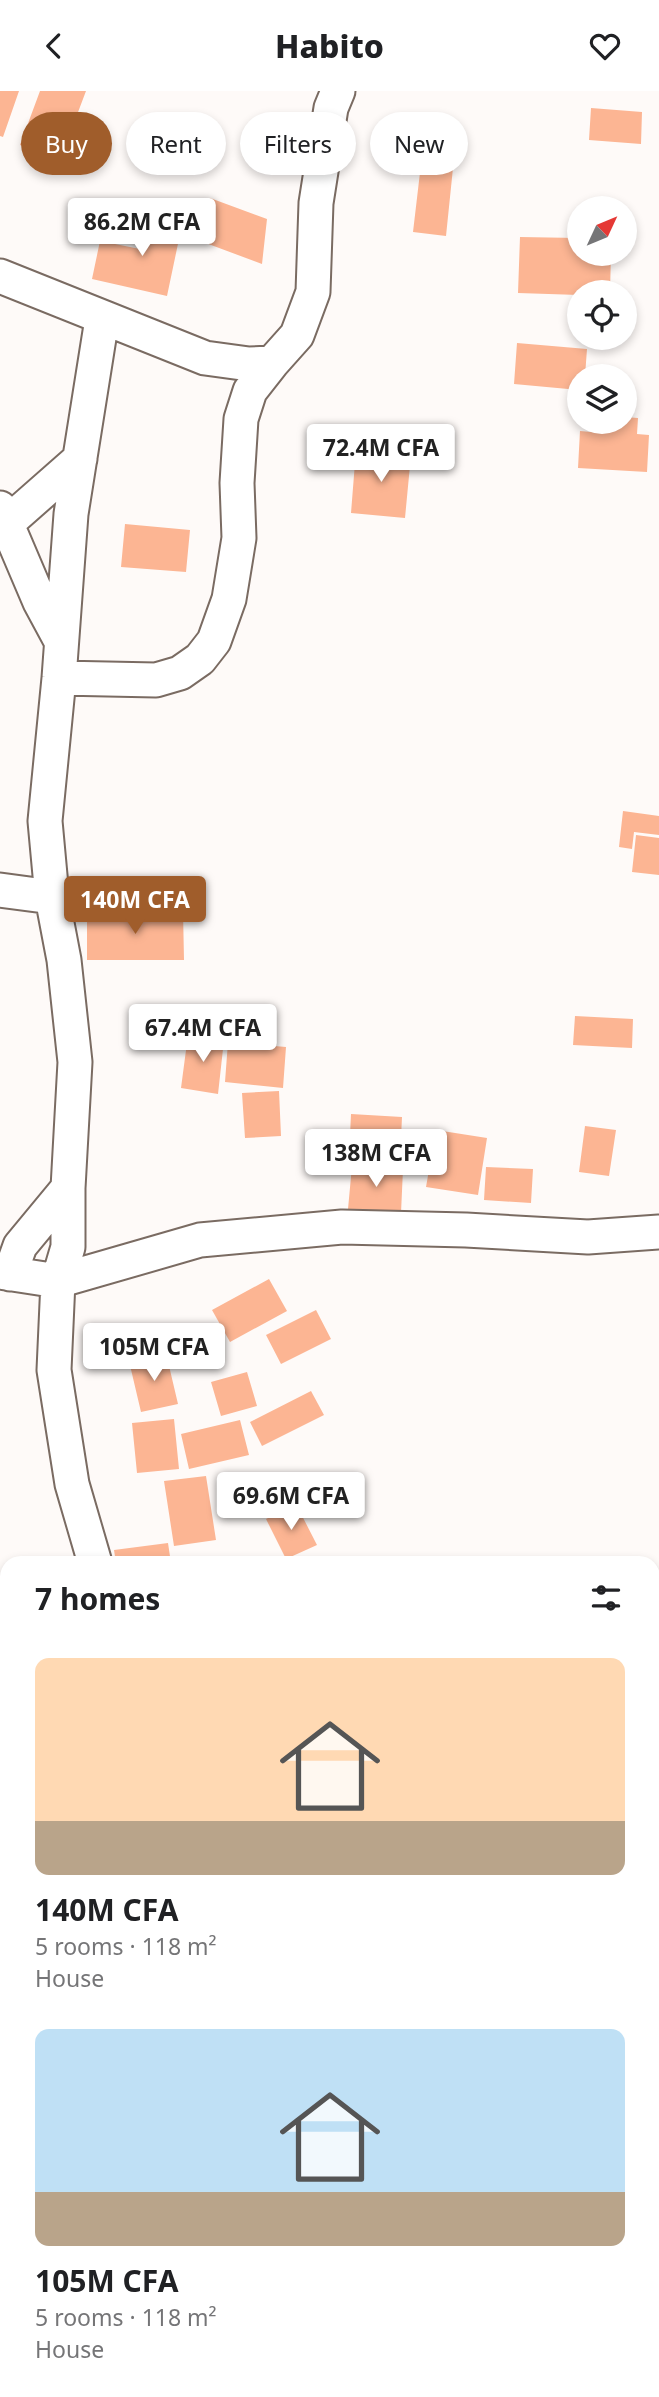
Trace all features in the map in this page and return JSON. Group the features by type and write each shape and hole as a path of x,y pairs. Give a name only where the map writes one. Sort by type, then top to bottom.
{"street":[{"path":"59,678 156,680 180,673 200,659 214,641 229,599 239,538 237,483 241,419 250,391 297,335 313,292 316,203 331,108 338,91"},
{"path":"0,276 205,358 249,364 272,363"},
{"path":"93,1556 72,1484 54,1370 58,1281 68,1247 68,1188 75,1062 64,960 52,897 45,821 71,515 102,319"},
{"path":"61,641 40,602 3,516 80,460"},
{"path":"0,890 52,897"},
{"path":"68,1188 20,1246 5,1273 58,1281 200,1240 342,1227 588,1237 659,1233"}],"building":[{"path":"0,91 19,91 3,137 0,136"},
{"path":"40,91 86,91 78,112 32,112"},
{"path":"591,108 642,112 641,144 589,140"},
{"path":"420,175 452,175 446,236 413,232"},
{"path":"210,198 267,219 262,264 195,239"},
{"path":"147,212 183,220 167,296 92,279 100,241 140,249"},
{"path":"520,237 567,238 567,266 611,266 610,280 567,280 567,295 518,293"},
{"path":"517,343 587,350 586,364 567,364 567,389 514,384"},
{"path":"580,434 649,435 647,472 578,468"},
{"path":"356,450 411,455 405,518 351,513"},
{"path":"125,524 190,530 186,572 121,567"},
{"path":"623,811 659,816 659,835 634,832 632,849 619,847"},
{"path":"636,835 659,838 659,875 632,872"},
{"path":"87,911 183,911 184,960 87,960"},
{"path":"575,1016 633,1019 632,1048 573,1045"},
{"path":"188,1035 224,1040 218,1094 181,1088"},
{"path":"228,1042 286,1047 283,1088 225,1082"},
{"path":"279,1091 281,1136 245,1138 242,1093"},
{"path":"351,1114 402,1117 400,1160 349,1157"},
{"path":"585,1126 616,1130 609,1176 579,1172"},
{"path":"436,1130 487,1138 478,1195 426,1187"},
{"path":"406,1143 430,1146 427,1170 403,1168"},
{"path":"352,1166 403,1169 401,1213 348,1209"},
{"path":"486,1167 533,1169 531,1203 484,1200"},
{"path":"269,1279 287,1311 230,1342 212,1310"},
{"path":"316,1310 331,1339 281,1364 266,1335"},
{"path":"166,1353 178,1404 141,1412 129,1361"},
{"path":"247,1372 257,1406 221,1416 211,1382"},
{"path":"311,1391 324,1415 262,1446 250,1422"},
{"path":"174,1419 179,1469 137,1473 132,1423"},
{"path":"240,1420 249,1455 189,1469 181,1434"},
{"path":"206,1476 216,1540 174,1546 164,1481"},
{"path":"296,1504 317,1545 293,1556 284,1556 266,1519"},
{"path":"168,1543 170,1556 115,1556 114,1550"}]}
